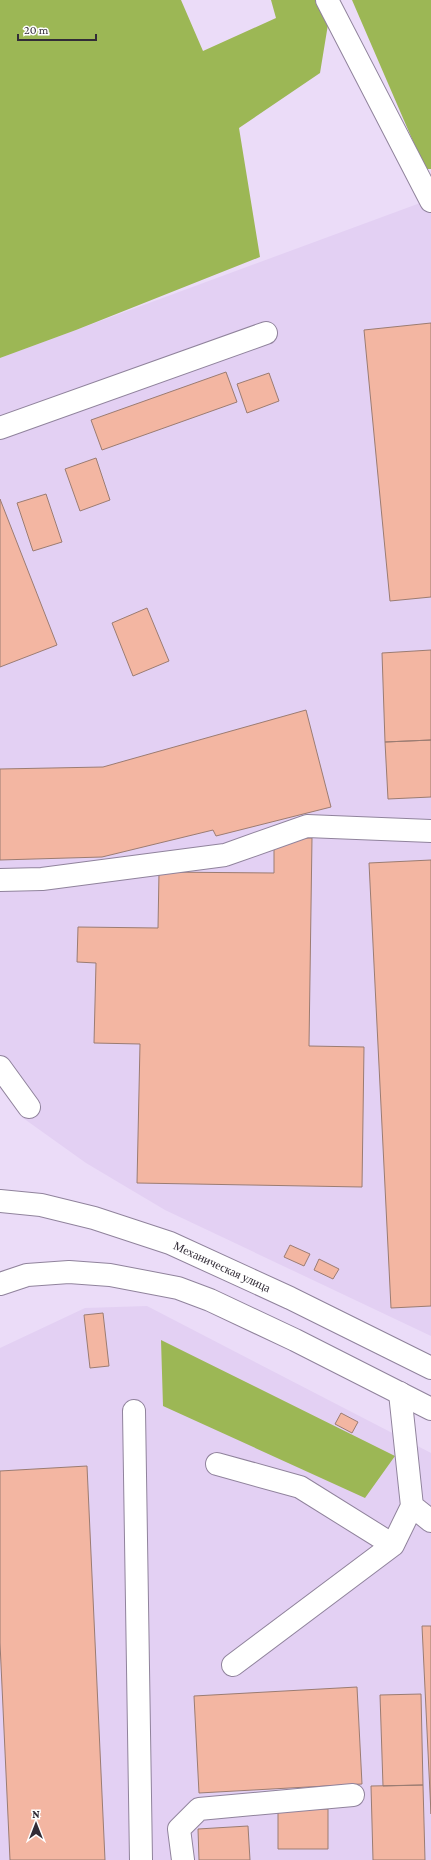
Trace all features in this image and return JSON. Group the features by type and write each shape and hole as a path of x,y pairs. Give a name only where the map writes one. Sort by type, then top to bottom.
{"main road":[{"path":"327,0 431,200"},
{"path":"0,428 266,333"},
{"path":"0,880 42,879 225,855 307,826 431,831"},
{"path":"0,1067 29,1107"},
{"name":"Механическая улица","path":"0,1201 41,1205 94,1218 170,1243 290,1298 431,1368"},
{"path":"0,1284 26,1276 69,1272 110,1275 178,1288 210,1300 431,1409"},
{"path":"233,1665 393,1545 412,1506 400,1393"},
{"path":"134,1411 141,1860"},
{"path":"217,1464 300,1487 393,1545"},
{"path":"412,1506 431,1521"},
{"path":"183,1860 179,1829 199,1809 353,1795"}],"shaded area":[{"path":"431,199 431,1336 165,1210 86,1163 23,1118 0,1085 0,358"},
{"path":"147,1306 431,1453 431,1860 0,1860 0,1348 85,1308"}],"green space":[{"path":"0,0 181,0 203,51 276,18 271,0 332,0 320,73 239,128 260,257 76,330 0,358"},
{"path":"352,0 431,0 431,169 425,169"},
{"path":"161,1340 395,1456 365,1498 163,1406"}],"building":[{"path":"431,323 431,597 390,601 364,330"},
{"path":"226,372 237,402 102,450 91,420"},
{"path":"269,373 279,401 247,413 237,384"},
{"path":"96,458 110,500 80,511 65,469"},
{"path":"46,494 62,542 33,551 17,503"},
{"path":"0,499 57,645 0,667"},
{"path":"147,608 169,661 133,676 112,623"},
{"path":"431,650 431,740 385,742 382,653"},
{"path":"306,710 331,807 216,836 213,830 102,857 0,860 0,769 103,767"},
{"path":"431,740 431,797 388,799 385,742"},
{"path":"274,838 312,838 309,1046 364,1047 362,1187 137,1183 140,1044 94,1043 96,963 77,962 78,927 158,928 159,872 274,873"},
{"path":"431,860 431,1306 391,1308 369,863"},
{"path":"290,1245 310,1254 304,1266 284,1257"},
{"path":"319,1259 339,1269 333,1279 314,1270"},
{"path":"103,1313 109,1366 90,1368 84,1315"},
{"path":"341,1413 358,1422 352,1433 335,1424"},
{"path":"87,1466 105,1860 10,1860 0,1643 0,1471"},
{"path":"422,1626 431,1626 431,1814"},
{"path":"357,1687 362,1784 199,1793 194,1696"},
{"path":"421,1694 423,1785 383,1786 380,1695"},
{"path":"423,1785 425,1860 373,1860 371,1786"},
{"path":"278,1809 328,1809 328,1849 278,1849"},
{"path":"248,1826 250,1860 199,1860 198,1829"}]}
